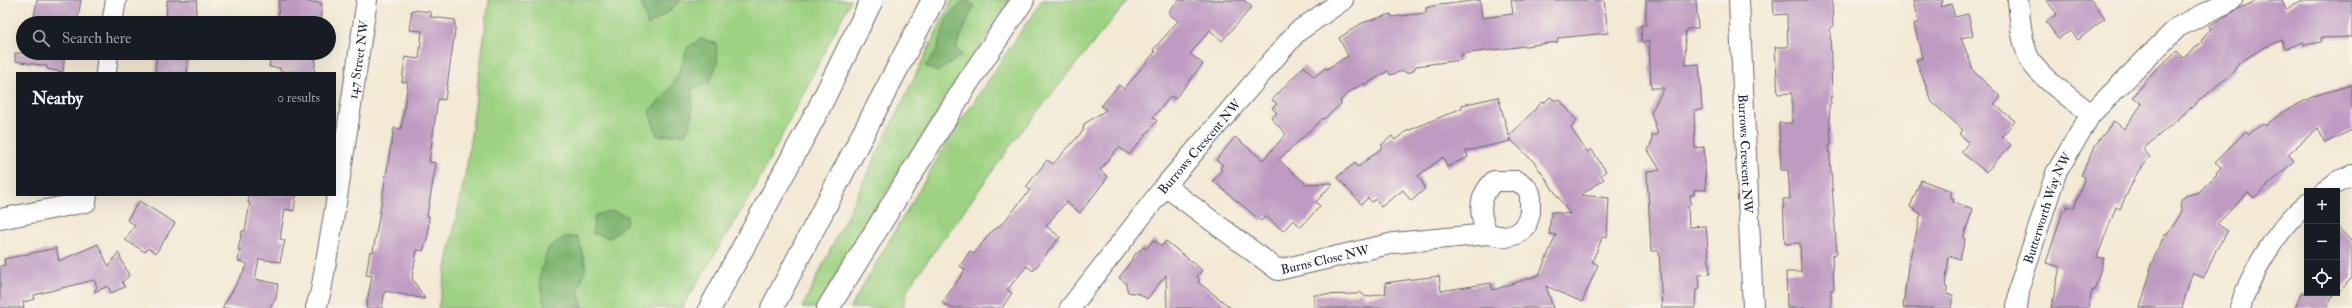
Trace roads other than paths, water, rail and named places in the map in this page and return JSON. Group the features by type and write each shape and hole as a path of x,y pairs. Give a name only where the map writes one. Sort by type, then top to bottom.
{"highway":[{"path":"710,308 815,116 872,0"},
{"path":"772,308 933,0"},
{"path":"828,308 968,82 1023,0"}],"street":[{"path":"113,16 116,0"},
{"name":"147 Street NW","path":"316,308 321,291 341,175 367,0"},
{"name":"Burrows Crescent NW","path":"1070,308 1165,186 1297,32 1343,0"},
{"name":"Burrows Crescent NW","path":"1739,0 1753,308"},
{"path":"2018,0 2023,37 2029,58 2038,70 2090,114"},
{"name":"Butterworth Way NW","path":"2017,308 2020,285 2056,173 2090,114 2178,27 2232,0"},
{"path":"106,72 107,60"},
{"path":"2328,188 2338,180 2352,175"},
{"name":"Burns Close NW","path":"1165,186 1278,270 1394,243 1488,234"},
{"path":"0,219 87,198"},
{"path":"2240,308 2264,255 2297,212 2304,206"}]}
